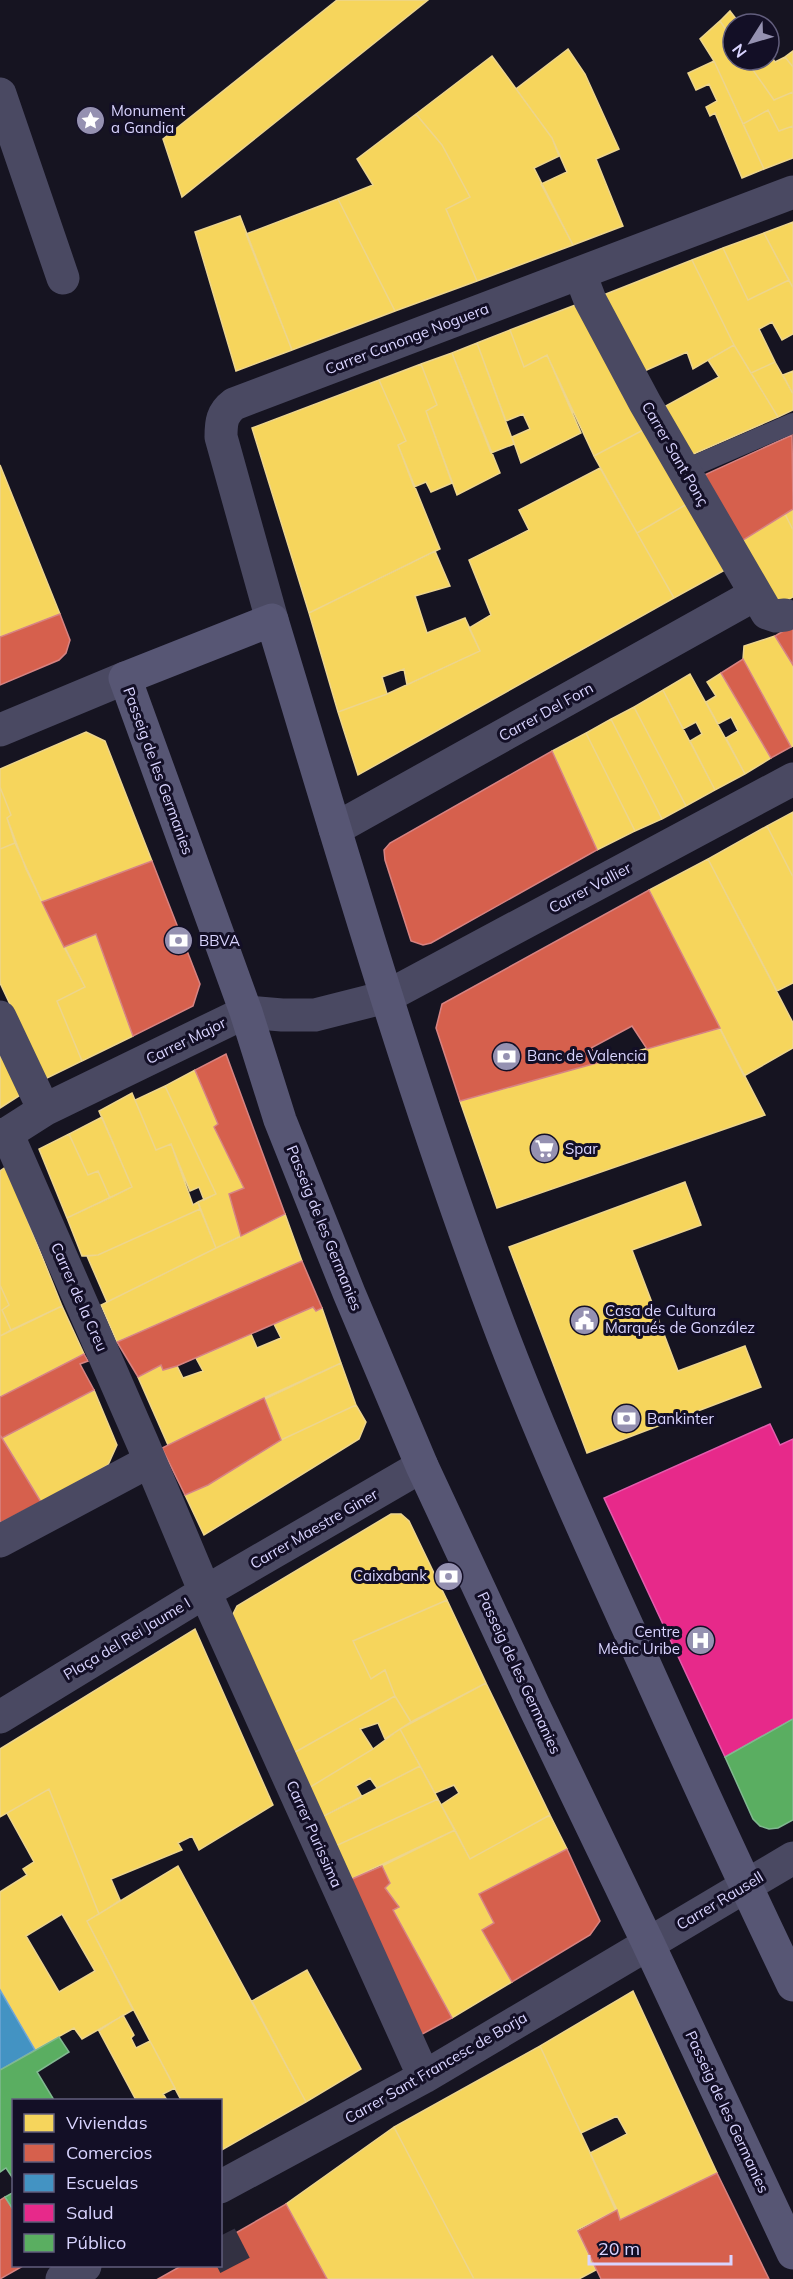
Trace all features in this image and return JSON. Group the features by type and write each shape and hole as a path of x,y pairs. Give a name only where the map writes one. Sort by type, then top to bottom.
{"street":[{"path":"0,94 63,278"},
{"name":"Carrer Canonge Noguera","path":"272,620 220,436 220,423 226,410 234,404 793,192"},
{"name":"Carrer Sant Ponç","path":"580,274 590,300 645,403 767,613 776,616 789,613"},
{"name":"Carrer Del Forn","path":"335,829 756,594"},
{"path":"272,620 386,997 448,1185 527,1397 589,1544 745,1886 793,1985"},
{"name":"Passeig de les Germanies","path":"272,620 125,678 246,1012 280,1120 349,1293 422,1466 793,2253"},
{"path":"0,730 125,678"},
{"name":"Carrer Vallier","path":"386,997 793,779"},
{"path":"246,1012 315,1015 386,997"},
{"name":"Carrer Major","path":"4,1136 44,1110 246,1012"},
{"path":"0,1017 44,1110"},
{"name":"Carrer de la Creu","path":"4,1136 150,1461"},
{"path":"0,1541 150,1461"},
{"name":"Plaça del Rei Jaume I","path":"0,1717 205,1592 150,1461"},
{"name":"Carrer Maestre Giner","path":"205,1592 422,1466"},
{"name":"Carrer Purissima","path":"205,1592 423,2077"},
{"name":"Carrer Rausell","path":"648,1943 793,1858"},
{"name":"Carrer Sant Francesc de Borja","path":"222,2186 423,2077 648,1943"},
{"path":"62,2279 82,2267"}],"lane":[{"path":"684,470 793,423"}],"building: Viviendas":[{"path":"337,0 428,0 182,197 163,139"},
{"path":"720,21 721,72 754,72 774,100 793,92 793,126 779,131 768,110 743,124 714,61 700,39"},
{"path":"568,49 585,74 619,149 596,159 623,226 573,245 541,184 567,172 552,138 516,89"},
{"path":"793,51 793,67 785,57"},
{"path":"492,56 552,138 559,156 534,168 573,245 477,281 446,209 470,197 442,145 416,114"},
{"path":"785,57 793,67 793,92 774,100 754,72 781,72 781,59"},
{"path":"714,61 764,169 742,178 715,113 710,116 706,107 717,101 709,84 696,90 688,73"},
{"path":"768,110 779,131 793,126 793,158 764,169 743,124"},
{"path":"416,114 442,145 470,197 446,209 477,281 395,311 338,199 373,185 357,159"},
{"path":"338,199 395,311 292,350 246,234"},
{"path":"240,216 292,350 236,371 195,232"},
{"path":"793,222 793,288 764,233"},
{"path":"764,233 789,280 748,300 723,248"},
{"path":"723,248 748,300 789,280 793,288 793,334 782,340 772,322 759,329 775,362 751,373 734,345 692,260"},
{"path":"692,260 734,345 693,369 687,352 640,373 601,296"},
{"path":"578,304 645,429 594,456 547,355 524,367 510,330"},
{"path":"510,330 524,367 547,355 581,433 521,463 512,437 530,429 523,414 506,421 477,343"},
{"path":"477,343 514,444 491,453 452,353"},
{"path":"734,345 778,417 689,456 662,408 719,377 708,360"},
{"path":"452,353 500,473 457,495 426,411 437,405 421,364"},
{"path":"775,362 793,394 793,410 778,417 751,373"},
{"path":"421,364 437,405 426,411 452,483 431,492 426,482 414,487 398,445 406,441 379,380"},
{"path":"793,371 793,394 783,375"},
{"path":"379,380 406,441 398,445 440,549 309,613 252,428"},
{"path":"645,429 687,504 637,533 594,456"},
{"path":"0,465 60,614 0,637"},
{"path":"600,468 674,598 358,775 338,712 387,694 480,651 469,628 491,615 469,560 529,530 519,510"},
{"path":"687,504 725,570 674,598 637,533"},
{"path":"793,509 793,530 785,514"},
{"path":"785,514 793,530 793,597 777,606 740,542"},
{"path":"435,551 450,586 415,596 427,633 465,618 480,651 407,685 404,669 382,677 387,694 338,712 309,613"},
{"path":"775,636 793,665 793,746 791,747 743,659 744,646"},
{"path":"721,673 771,758 745,774 726,738 738,731 731,717 718,724 706,702 716,696 707,682"},
{"path":"690,674 745,774 715,790 690,741 702,734 696,722 683,729 663,690"},
{"path":"663,690 715,790 686,806 634,707"},
{"path":"634,707 686,806 662,819 611,719"},
{"path":"611,719 662,819 635,831 586,733"},
{"path":"86,732 105,741 152,861 42,902 26,869 7,818 11,815 0,787 0,769"},
{"path":"586,733 635,831 597,850 552,751"},
{"path":"0,787 11,815 7,818 15,843 0,849"},
{"path":"793,812 793,877 767,826"},
{"path":"767,826 793,877 793,983 777,991 708,859"},
{"path":"15,843 85,987 57,1001 82,1061 45,1079 0,983 0,849"},
{"path":"708,859 793,1023 793,1048 744,1076 649,890"},
{"path":"96,934 133,1036 82,1061 57,1001 85,987 64,947"},
{"path":"720,1028 765,1115 497,1208 460,1101"},
{"path":"0,1045 22,1094 0,1108"},
{"path":"195,1070 218,1124 214,1127 244,1188 229,1194 241,1236 216,1248 198,1202 216,1194 165,1086"},
{"path":"165,1086 216,1194 204,1200 199,1187 190,1191 171,1144 156,1150 135,1100"},
{"path":"132,1093 156,1150 171,1144 193,1205 198,1202 200,1209 98,1255 82,1256 67,1218 132,1187 99,1111"},
{"path":"102,1117 132,1187 110,1198 98,1171 88,1175 69,1134"},
{"path":"69,1134 88,1175 98,1171 110,1198 67,1218 39,1149"},
{"path":"6,1167 62,1306 11,1330 2,1310 9,1305 0,1285 0,1171"},
{"path":"685,1182 701,1225 632,1250 678,1371 745,1346 761,1387 587,1453 509,1247"},
{"path":"200,1209 216,1248 107,1302 87,1256 98,1255"},
{"path":"285,1214 302,1261 117,1342 101,1305"},
{"path":"0,1285 9,1305 2,1310 11,1330 0,1336"},
{"path":"62,1306 84,1354 0,1397 0,1336"},
{"path":"313,1307 316,1311 322,1308 341,1363 168,1445 138,1377 161,1365 163,1370 177,1366 183,1378 203,1371 196,1358 251,1334 257,1348 281,1338 274,1324"},
{"path":"341,1363 356,1405 281,1440 264,1398"},
{"path":"94,1390 117,1445 108,1465 41,1502 2,1438"},
{"path":"356,1405 366,1422 359,1439 204,1535 185,1495 208,1485 281,1440"},
{"path":"391,1514 401,1514 409,1521 447,1600 353,1641 371,1679 385,1670 395,1696 290,1755 232,1616 237,1606"},
{"path":"447,1600 486,1683 411,1722 395,1696 385,1670 371,1679 353,1641"},
{"path":"195,1629 273,1805 199,1850 192,1836 178,1843 182,1850 111,1879 120,1900 99,1914 49,1789 0,1817 0,1749"},
{"path":"486,1683 550,1815 470,1859 441,1805 459,1793 454,1785 435,1793 400,1729"},
{"path":"395,1696 411,1722 385,1739 378,1723 360,1729 373,1749 307,1789 290,1755"},
{"path":"400,1729 420,1766 377,1788 370,1778 356,1786 362,1797 316,1820 307,1789 373,1749"},
{"path":"420,1766 438,1799 329,1849 316,1820"},
{"path":"49,1789 99,1914 87,1921 133,2010 82,2039 74,2028 35,2050 0,1990 0,1892 27,1875 23,1869 34,1862 7,1813","holes":["62,1914 95,1971 59,1992 26,1936"]},
{"path":"438,1799 455,1830 345,1882 329,1849"},
{"path":"550,1815 567,1849 479,1894 494,1923 482,1930 512,1982 452,2018 393,1910 399,1907 385,1888 390,1883 382,1866 455,1830 470,1859"},
{"path":"178,1866 306,2102 222,2150 222,2099 180,2099 87,1921"},
{"path":"307,1970 361,2069 306,2102 252,2001"},
{"path":"633,1991 717,2173 620,2220 590,2153 627,2134 617,2116 581,2133 540,2046"},
{"path":"123,2015 134,2035 131,2038 136,2048 150,2041 175,2088 163,2094 166,2099 135,2099 99,2031"},
{"path":"540,2046 617,2210 577,2230 596,2270 579,2279 474,2279 394,2127"},
{"path":"394,2127 474,2279 327,2279 286,2204"}],"building: Comercios":[{"path":"792,435 793,509 740,542 702,476"},
{"path":"60,614 70,640 66,653 59,660 0,685 0,637"},
{"path":"793,625 793,665 775,636"},
{"path":"743,659 791,747 771,758 721,673"},
{"path":"552,751 597,850 431,943 423,945 411,941 385,860 384,850 390,843"},
{"path":"152,861 200,984 193,1006 133,1036 96,934 64,947 42,902"},
{"path":"649,890 720,1028 647,1049 632,1026 591,1048 600,1062 460,1101 436,1028 442,1004"},
{"path":"226,1054 285,1214 241,1236 229,1194 244,1188 214,1127 218,1124 195,1070"},
{"path":"302,1261 322,1308 316,1311 313,1307 177,1366 163,1370 161,1365 138,1377 117,1342"},
{"path":"84,1354 88,1361 80,1364 94,1390 2,1438 0,1435 0,1397"},
{"path":"264,1398 281,1440 208,1485 185,1495 162,1448"},
{"path":"0,1435 41,1502 0,1523"},
{"path":"567,1849 600,1921 590,1935 512,1982 482,1930 494,1923 479,1894"},
{"path":"382,1866 390,1883 385,1888 399,1907 393,1910 452,2018 415,2038 345,1882"},
{"path":"717,2173 769,2279 601,2279 578,2231 617,2210 620,2220"},
{"path":"5,2197 12,2208 12,2267 21,2267 0,2279 0,2200"},
{"path":"286,2204 327,2279 158,2279 179,2267 222,2267 222,2241"}],"building: Escuelas":[{"path":"0,1990 35,2050 0,2070"}],"building: Salud":[{"path":"770,1424 780,1445 793,1439 793,1719 725,1757 604,1498"}],"building: Público":[{"path":"793,1719 793,1820 778,1828 769,1829 760,1826 753,1819 725,1757"},
{"path":"59,2037 69,2052 37,2072 53,2099 12,2099 12,2177 6,2168 0,2172 0,2070"},
{"path":"12,2193 12,2208 5,2197"}],"tunnel":[{"path":"222,2240 242,2279"}],"place":[{"name":"Monument a Gandia","path":"90,120"},
{"name":"BBVA","path":"178,941"},
{"name":"Banc de Valencia","path":"506,1056"},
{"name":"Spar","path":"544,1149"},
{"name":"Casa de Cultura Marqués de González","path":"584,1320"},
{"name":"Bankinter","path":"626,1419"},
{"name":"Caixabank","path":"448,1576"},
{"name":"Centre Mèdic Uribe","path":"701,1641"}]}
